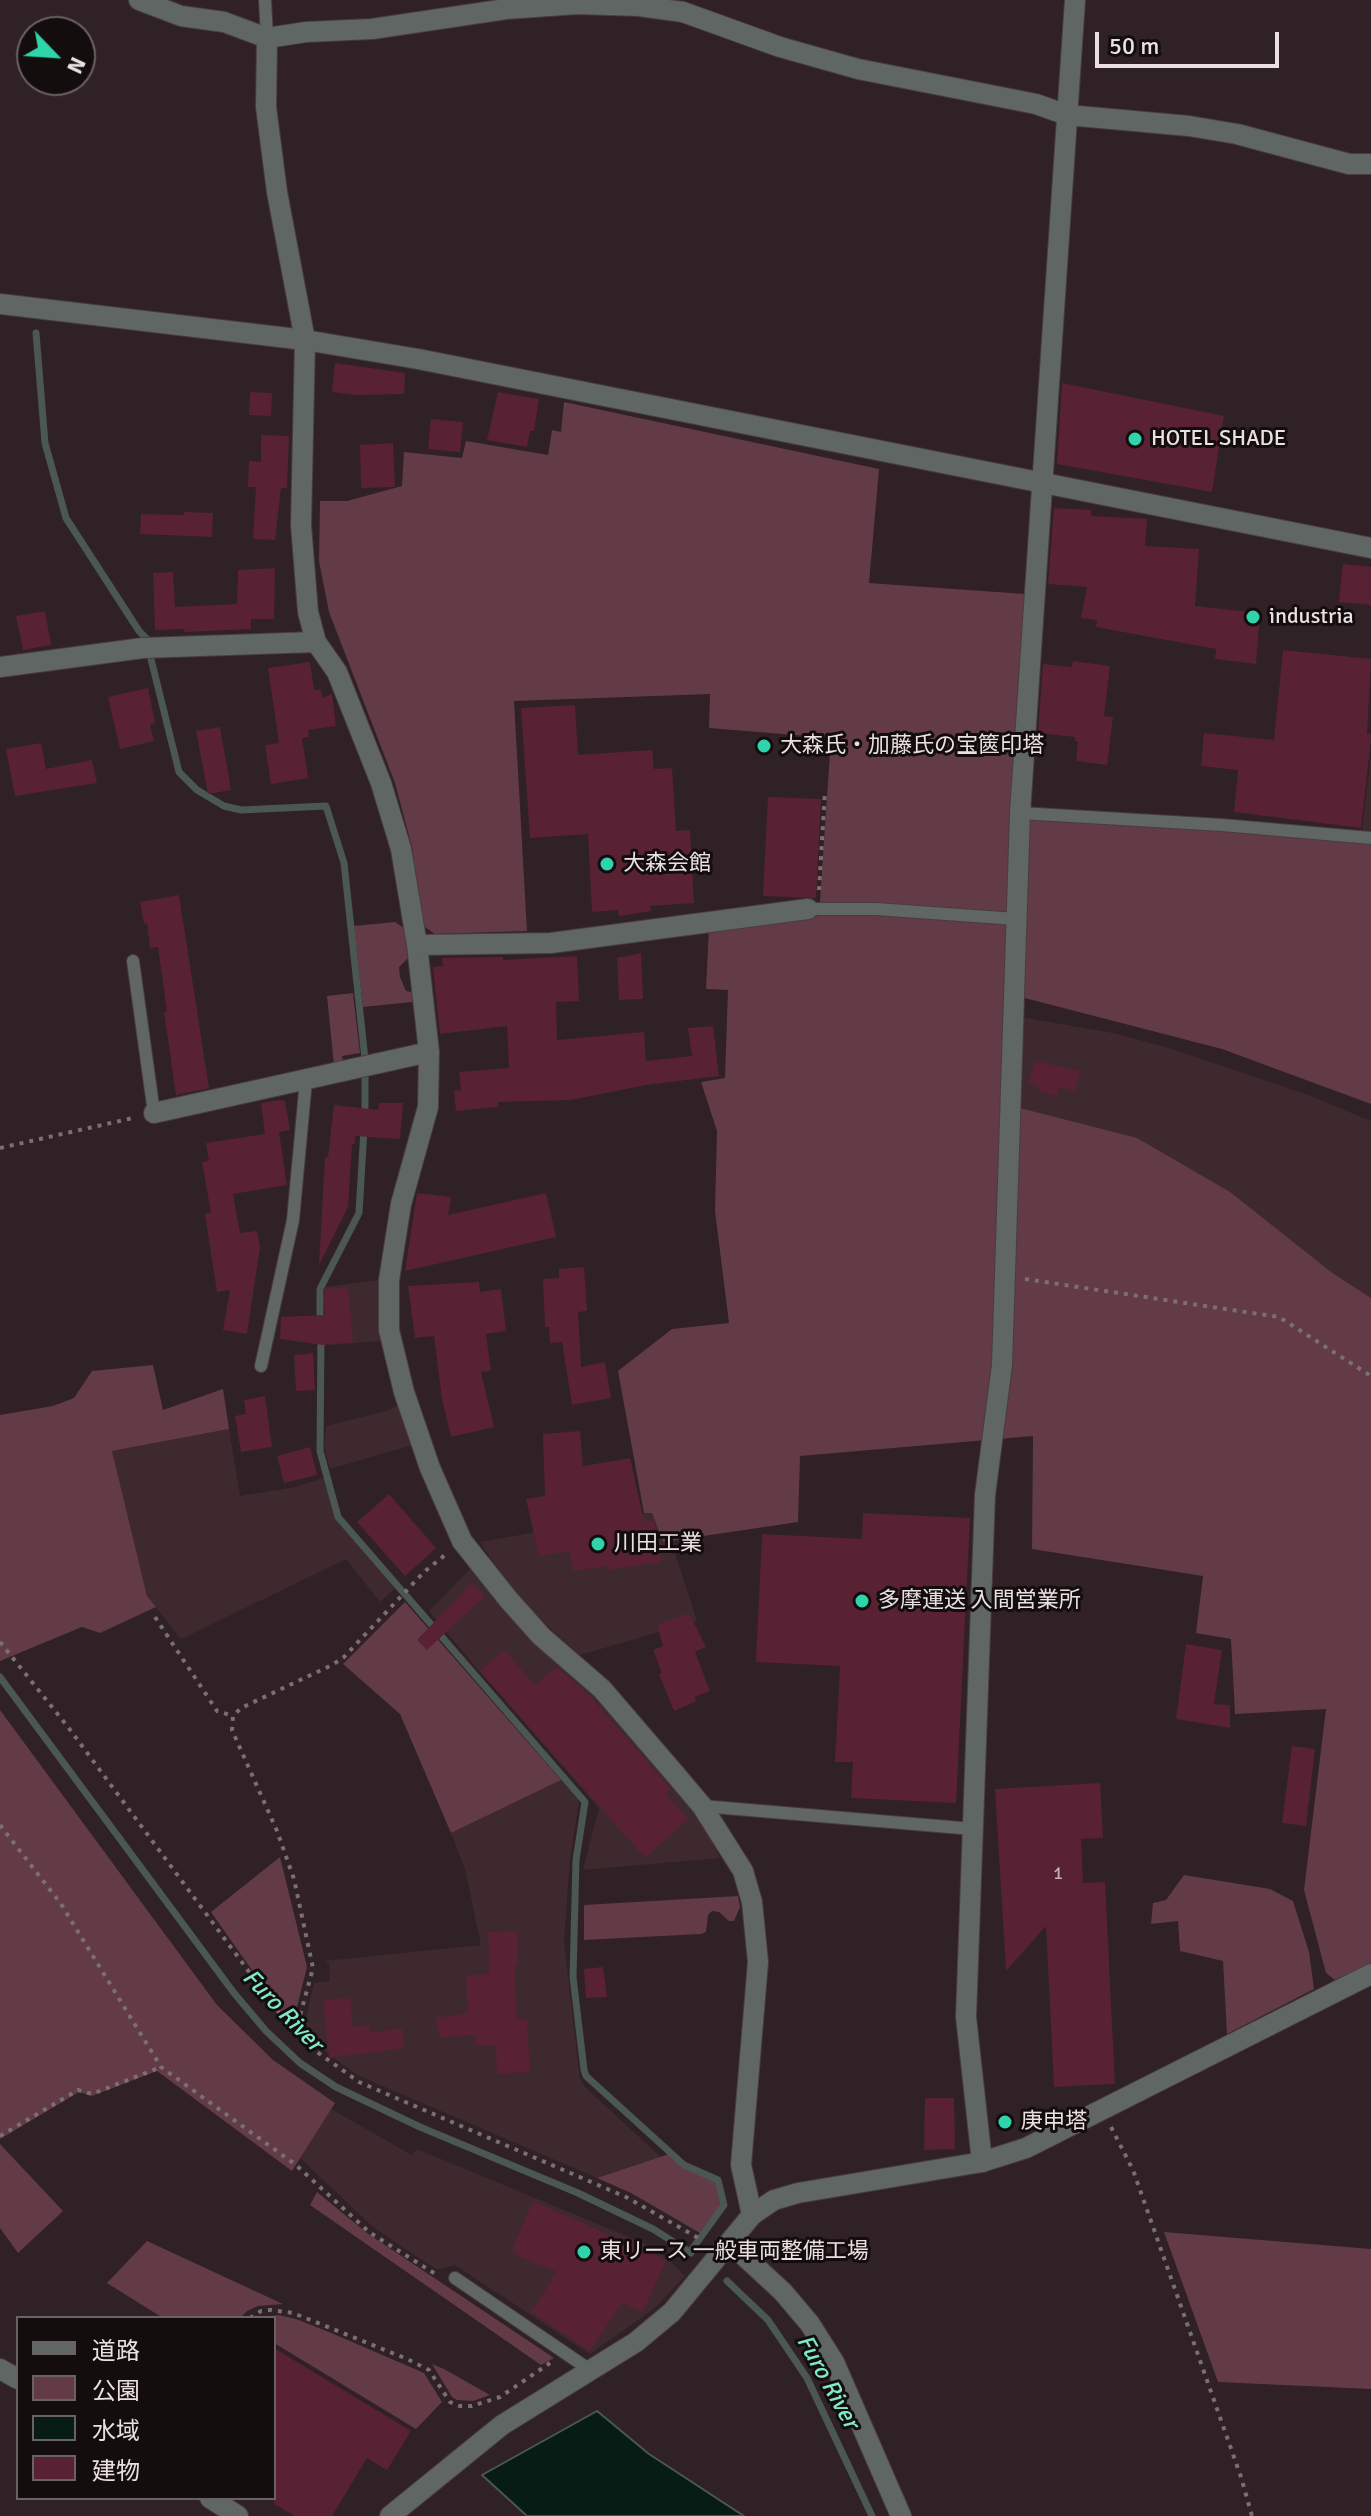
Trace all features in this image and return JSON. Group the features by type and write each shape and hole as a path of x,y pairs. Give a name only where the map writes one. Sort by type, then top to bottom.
{"street":[{"path":"139,0 181,16 224,22 267,38 306,32 372,29 506,9 577,4 697,8 780,47 858,69 1036,104 1067,115 1225,132 1349,164 1371,164"},
{"path":"982,2162 966,2017 985,1495 1002,1365 1020,813 1075,0"},
{"path":"267,38 266,107 277,192 305,340 301,525 308,612 316,642 337,672 381,783 401,849 417,945 429,1052 428,1107 401,1204 389,1280 389,1330 404,1392 430,1468 462,1541 541,1636 602,1689 702,1806 743,1871 753,1913 758,1962 741,2165 752,2215"},
{"path":"0,304 305,340 432,362 1371,548"},
{"path":"0,667 143,648 316,642"},
{"path":"417,945 551,943 813,909"},
{"path":"154,1113 429,1052"},
{"path":"390,2516 502,2425 636,2342 672,2312 752,2215 774,2200 798,2193 982,2162 1026,2148 1371,1974"},
{"path":"731,2244 783,2292 810,2324 834,2362 901,2516"},
{"path":"213,2500 238,2516"}],"lane":[{"path":"265,0 267,38"},
{"path":"1020,813 1237,826 1371,838"},
{"path":"813,909 876,909 1016,919"},
{"path":"133,961 154,1113"},
{"path":"261,1366 293,1220 306,1080"},
{"path":"702,1806 973,1829"},
{"path":"455,2278 590,2370"}],"path":[{"path":"813,909 825,791"},
{"path":"0,1148 154,1113"},
{"path":"1004,1276 1279,1317 1371,1376"},
{"path":"295,2034 313,1968 294,1879 277,1831 232,1730 233,1716 241,1708 332,1665 358,1643 424,1572 462,1541"},
{"path":"155,1617 217,1711 233,1716"},
{"path":"0,1642 68,1727 295,2034 359,2082 626,2197 702,2240"},
{"path":"0,1825 61,1904 161,2067 296,2165 369,2232 437,2275 455,2278"},
{"path":"0,2136 78,2090 92,2094 161,2067"},
{"path":"1103,2111 1133,2170 1252,2516"},
{"path":"253,2316 271,2310 293,2313 405,2358 429,2370 450,2402 460,2406 472,2406 500,2397 565,2352"}],"shaded area":[{"path":"1371,756 1371,832 1362,830"},
{"path":"1015,1016 1113,1033 1169,1048 1308,1095 1371,1121 1371,1298 1331,1272 1011,1106"},
{"path":"379,1280 382,1341 328,1345 324,1287"},
{"path":"398,1405 413,1445 330,1469 324,1447 326,1426"},
{"path":"229,1429 240,1496 296,1487 326,1477 336,1518 398,1585 380,1602 346,1559 181,1639 147,1596 112,1451"},
{"path":"652,1512 663,1542 671,1541 697,1621 580,1655 534,1614 501,1574 480,1542"},
{"path":"472,1567 603,1699 676,1785 706,1827 720,1858 583,1870 599,1808 429,1611"},
{"path":"561,1780 579,1801 570,1859 564,1941 580,2079 661,2157 597,2178 357,2075 302,2034 314,1983 330,1981 329,1964 324,1961 481,1945 465,1869 451,1833"},
{"path":"331,2109 412,2155 417,2149 646,2244 667,2258 685,2276 655,2308 590,2354 455,2265 437,2270 373,2227 300,2158"}],"green space":[{"path":"564,402 879,469 869,583 1039,595 1023,807 1371,842 1371,1104 1222,1049 1017,996 1012,1106 1137,1138 1230,1192 1331,1272 1371,1298 1371,1963 1335,1980 1326,1973 1304,1890 1326,1709 1235,1714 1231,1639 1196,1633 1203,1576 1032,1549 1033,1436 800,1456 798,1522 663,1542 652,1513 644,1513 618,1371 672,1329 729,1323 715,1211 717,1131 701,1082 725,1078 728,990 706,989 709,928 819,916 831,738 709,728 710,694 514,701 527,931 435,934 422,925 412,847 395,783 329,612 319,561 320,501 347,501 402,486 404,452 462,458 466,441 548,455 552,430 561,432"},
{"path":"395,922 404,928 408,958 399,967 400,977 406,991 412,992 412,1002 363,1007 354,926"},
{"path":"353,993 360,1053 342,1056 344,1064 334,1065 327,996"},
{"path":"153,1365 163,1410 223,1389 229,1429 112,1451 147,1596 156,1607 100,1633 82,1627 0,1661 0,1415 53,1406 74,1398 92,1371"},
{"path":"405,1602 561,1780 451,1833 400,1714 343,1664"},
{"path":"0,1710 217,2005 273,2060 335,2103 292,2171 157,2071 92,2096 79,2092 0,2139"},
{"path":"280,1857 307,1967 292,2027 211,1912"},
{"path":"1184,1875 1270,1889 1293,1901 1309,1952 1314,1989 1227,2034 1223,1961 1180,1951 1178,1921 1151,1924 1153,1903 1166,1900"},
{"path":"738,1896 740,1907 734,1921 712,1911 708,1915 706,1932 701,1934 584,1940 584,1905"},
{"path":"0,2144 63,2211 18,2253 0,2228"},
{"path":"669,2154 683,2167 716,2182 721,2205 700,2233 631,2193 597,2178"},
{"path":"317,2192 367,2233 554,2358 541,2365 310,2205"},
{"path":"1164,2232 1371,2249 1371,2389 1218,2382"},
{"path":"147,2241 283,2304 258,2306 242,2316 160,2316 107,2283"},
{"path":"278,2315 296,2319 424,2373 442,2402 416,2429 276,2344 276,2316 273,2316"},
{"path":"432,2364 490,2395 473,2401 457,2400"}],"water":[{"path":"597,2411 649,2454 744,2516 527,2516 482,2475"}],"building":[{"path":"335,363 405,373 404,394 332,392"},
{"name":"HOTEL SHADE","path":"1062,383 1224,416 1212,492 1057,464"},
{"path":"250,392 272,393 271,416 249,415"},
{"path":"498,392 539,399 534,431 530,431 527,447 487,440"},
{"path":"431,419 463,422 460,452 428,449"},
{"path":"261,435 289,436 287,488 281,488 275,540 253,539 256,487 248,487 249,461 261,462"},
{"path":"393,443 395,487 361,488 360,445"},
{"path":"1054,508 1091,510 1091,516 1147,519 1145,546 1199,549 1195,606 1260,613 1256,664 1215,659 1216,649 1096,627 1097,620 1081,618 1087,587 1048,584"},
{"path":"184,512 213,513 212,537 140,534 141,514 184,515"},
{"path":"1343,564 1371,567 1371,605 1339,602"},
{"path":"275,568 274,619 251,619 251,629 155,630 153,573 173,572 175,607 237,604 238,570"},
{"path":"45,611 51,645 23,650 16,616"},
{"path":"1283,650 1371,659 1367,734 1371,734 1371,739 1361,828 1234,812 1238,770 1201,766 1204,733 1274,740"},
{"path":"1073,661 1110,666 1104,716 1113,717 1107,765 1076,761 1078,742 1075,737 1038,733 1043,664 1072,667"},
{"path":"310,662 314,690 321,690 322,698 332,694 336,726 308,730 309,737 302,738 308,778 271,784 265,745 279,743 268,668"},
{"path":"148,688 155,723 150,724 154,741 120,749 108,697"},
{"path":"575,705 578,755 652,750 654,769 672,768 676,831 690,830 694,903 650,906 651,911 619,916 618,910 592,912 588,834 530,838 521,708"},
{"path":"220,727 231,790 208,794 196,731"},
{"path":"41,743 46,769 92,760 97,783 15,796 6,749"},
{"path":"768,797 821,799 816,898 763,896"},
{"path":"179,895 209,1088 176,1095 158,947 150,948 140,902"},
{"path":"641,953 643,999 619,1000 617,958"},
{"path":"577,956 579,1001 556,1002 557,1040 644,1032 646,1061 692,1056 688,1028 713,1026 719,1076 646,1085 571,1100 498,1102 498,1107 456,1111 454,1091 461,1090 459,1072 509,1068 507,1026 440,1034 433,967 443,966 442,958 503,957 503,960"},
{"path":"1035,1061 1080,1071 1075,1091 1059,1087 1057,1096 1038,1091 1039,1086 1029,1083"},
{"path":"285,1101 290,1130 279,1132 287,1185 233,1194 240,1233 257,1231 260,1247 247,1334 223,1330 230,1290 217,1292 205,1214 211,1213 202,1162 209,1161 206,1143 265,1134 261,1103"},
{"path":"379,1103 403,1103 400,1139 355,1136 348,1207 319,1265 325,1157 328,1157 334,1105 378,1110"},
{"path":"417,1193 451,1197 448,1215 546,1193 556,1237 405,1271"},
{"path":"584,1267 587,1311 578,1312 581,1367 605,1362 611,1398 572,1405 562,1342 550,1343 549,1327 545,1327 543,1279 559,1278 559,1269"},
{"path":"479,1282 480,1292 501,1289 506,1331 486,1334 491,1371 481,1372 494,1427 451,1437 442,1399 434,1336 415,1338 408,1286"},
{"path":"348,1287 353,1342 323,1345 280,1339 281,1317 325,1315 323,1289"},
{"path":"313,1353 315,1390 296,1391 294,1355"},
{"path":"265,1396 272,1447 241,1452 235,1416 246,1414 244,1400"},
{"path":"580,1431 583,1466 630,1458 644,1521 654,1520 662,1562 607,1570 607,1566 573,1571 570,1551 539,1556 526,1499 545,1496 543,1434"},
{"path":"310,1447 317,1475 284,1483 277,1456"},
{"path":"389,1494 436,1548 405,1576 357,1522"},
{"name":"多摩運送 入間営業所","path":"863,1513 970,1518 956,1803 851,1798 853,1762 835,1762 840,1666 756,1662 762,1534 862,1539"},
{"path":"472,1583 485,1596 427,1650 417,1640"},
{"path":"689,1613 706,1647 695,1652 710,1691 674,1711 653,1650 663,1646 657,1625"},
{"path":"1186,1644 1222,1650 1214,1704 1230,1705 1230,1728 1176,1719"},
{"path":"504,1650 535,1685 557,1667 590,1696 671,1789 666,1794 688,1819 645,1858 480,1671"},
{"path":"1292,1746 1315,1749 1306,1826 1282,1823"},
{"path":"1100,1783 1103,1838 1081,1839 1083,1883 1105,1882 1115,2084 1054,2087 1046,1926 1006,1971 995,1789"},
{"path":"517,1931 518,1966 514,1966 517,2020 527,2020 530,2072 497,2074 496,2045 476,2046 475,2034 440,2038 436,2018 468,2013 466,1975 490,1974 488,1932"},
{"path":"603,1967 607,1997 586,1998 584,1969"},
{"path":"350,1998 353,2027 369,2026 370,2033 402,2028 404,2048 329,2058 323,2000"},
{"path":"925,2098 954,2098 955,2149 924,2150"},
{"path":"533,2201 666,2260 643,2312 622,2303 590,2351 531,2312 557,2272 514,2254 512,2250"},
{"path":"276,2349 411,2431 387,2470 367,2458 332,2516 295,2516 274,2504"}],"waterway":[{"path":"36,333 45,443 66,518 146,638"},
{"path":"151,659 179,772 197,790 224,806 241,810 326,806 344,863 365,1059 365,1117"},
{"path":"320,1323 320,1289 359,1213 364,1129"},
{"path":"321,1336 320,1451 338,1517 585,1802 576,1860 573,1977 584,2070 586,2076 684,2165 718,2180 724,2205 690,2252"},
{"name":"Furo River","path":"0,1677 234,1993 266,2031 300,2063 336,2087 420,2127 578,2193 653,2229 691,2253"},
{"name":"Furo River","path":"727,2281 768,2320 807,2378 872,2516"}],"place":[{"name":"HOTEL SHADE","path":"1135,439"},
{"name":"industria","path":"1253,617"},
{"name":"大森氏・加藤氏の宝篋印塔","path":"764,746"},
{"name":"大森会館","path":"607,864"},
{"name":"川田工業","path":"598,1544"},
{"name":"多摩運送 入間営業所","path":"862,1601"},
{"name":"庚申塔","path":"1005,2122"},
{"name":"東リース 一般車両整備工場","path":"584,2252"}]}
